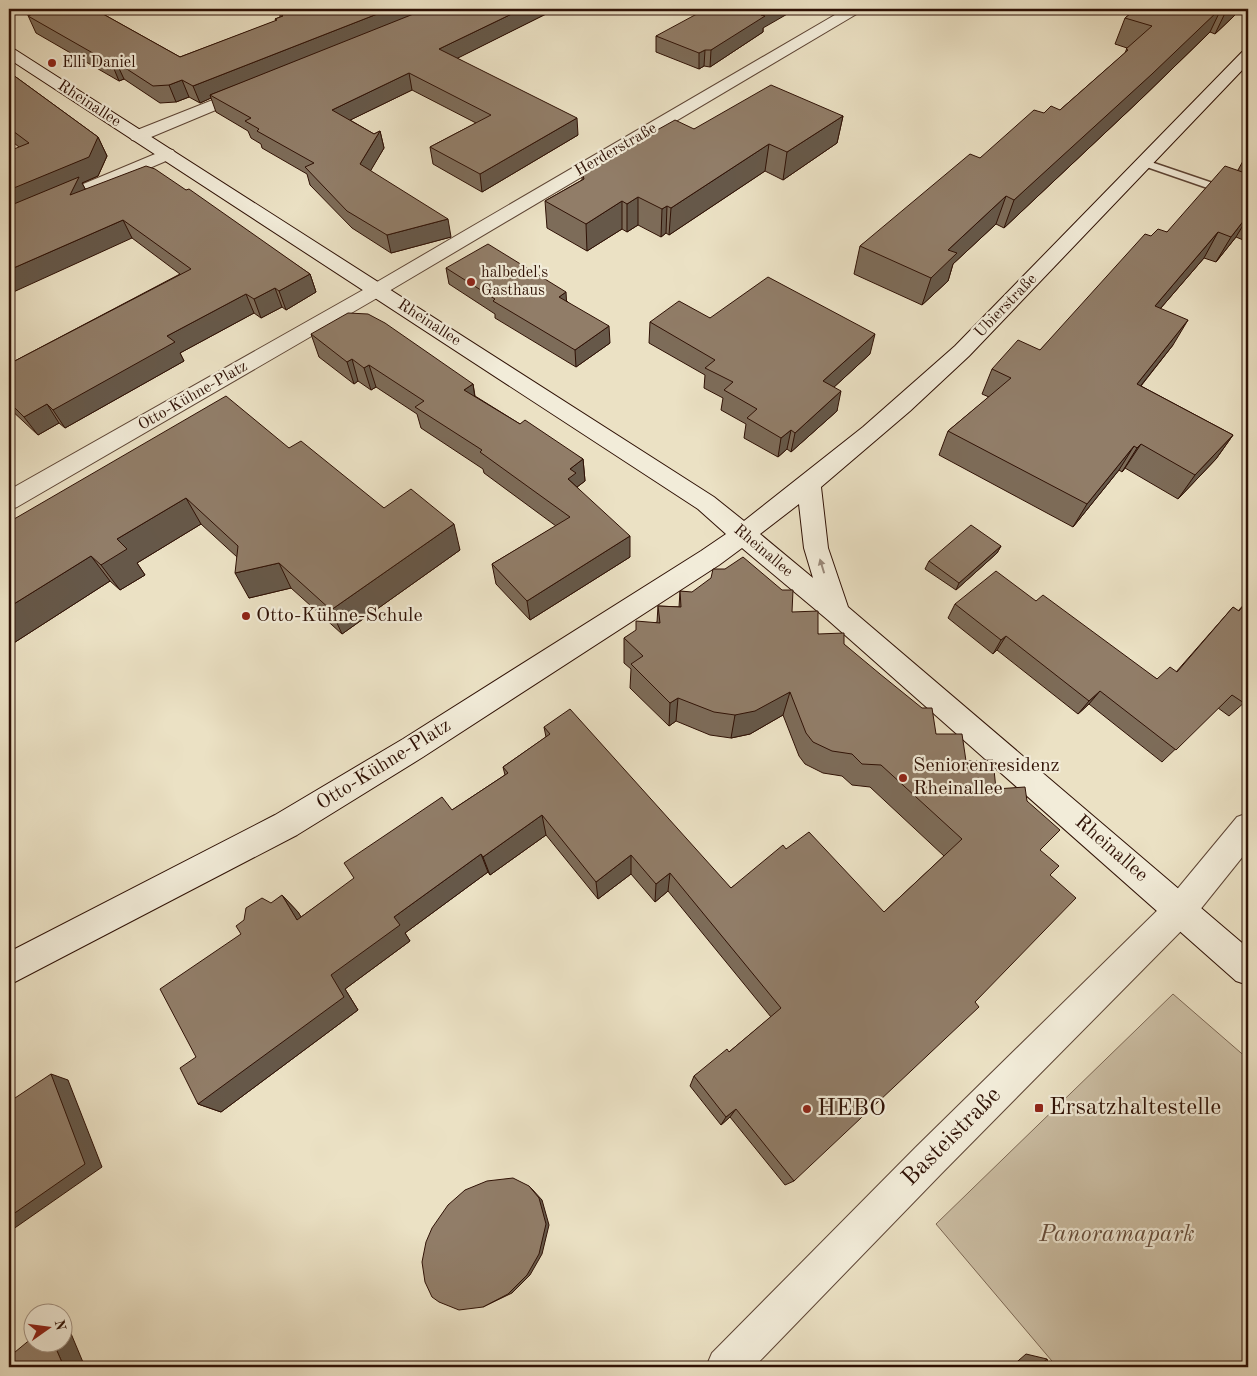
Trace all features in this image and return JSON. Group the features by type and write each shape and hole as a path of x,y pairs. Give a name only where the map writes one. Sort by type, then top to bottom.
{"street":[{"path":"9,10 13,9"},
{"name":"Herderstraße","path":"377,290 855,9"},
{"name":"Rheinallee","path":"9,52 706,503 836,612 1248,969"},
{"name":"Ubierstraße","path":"743,534 809,484 925,386 1145,163 1248,55"},
{"path":"138,136 265,84"},
{"path":"9,222 167,154"},
{"name":"Otto-Kühne-Platz","path":"9,501 377,290"},
{"name":"Rheinallee","path":"809,484 816,548 836,612"},
{"name":"Otto-Kühne-Platz","path":"9,968 286,825 413,748 702,563 743,534"},
{"name":"Basteistraße","path":"726,1367 929,1160 1180,910 1248,827"}],"lane":[{"path":"1145,163 1248,199"}],"green space":[{"name":"Panoramapark","path":"1173,994 1248,1059 1248,1367 1057,1367 936,1224"}],"building":[{"path":"28,9 94,9 180,57 277,20 275,19 283,16 280,14 296,9 390,9 193,86 182,80 169,85 153,86 116,62 112,64 28,16 35,13"},
{"path":"426,9 522,9 439,49 577,118 480,174 430,147 491,115 409,73 332,110 374,134 380,131 360,164 448,219 387,235 347,211 305,167 314,163 257,131 259,129 245,121 251,118 210,95"},
{"path":"706,9 771,9 761,15 765,16 711,50 699,53 656,36"},
{"path":"1136,9 1220,9 1014,200 1006,196 948,250 957,253 931,278 860,246 970,154 980,158 1034,110 1044,113 1051,106 1060,110 1128,50 1126,49 1152,26 1125,18"},
{"path":"9,72 98,137 89,157 9,190 9,151 29,143 9,128"},
{"path":"771,85 843,116 787,152 769,144 671,208 667,206 662,209 638,197 627,204 622,201 586,224 545,201 584,179 582,172 675,120 694,129"},
{"path":"1248,155 1248,163 1243,161"},
{"path":"146,166 155,169 186,190 189,189 310,274 279,291 275,288 254,299 246,294 167,336 175,342 53,410 47,404 24,417 9,402 9,364 191,269 123,220 9,270 9,206 79,177 70,195"},
{"path":"1225,166 1248,174 1248,215 1231,237 1218,232 1155,306 1188,320 1137,384 1233,435 1195,475 1141,444 1137,448 1134,446 1087,504 948,431 1011,378 992,369 1018,340 1040,350 1145,234 1151,236 1158,229 1167,232"},
{"path":"488,244 566,292 559,297 609,326 575,350 493,301 495,299 446,268"},
{"path":"768,277 875,334 823,381 841,391 795,433 791,430 781,438 747,418 757,409 724,390 733,382 705,368 715,360 650,322 679,301 710,318"},
{"path":"348,313 368,314 385,323 473,384 464,390 520,424 525,420 583,459 570,469 576,473 568,479 630,536 527,601 492,564 570,517 480,452 482,450 415,407 424,401 369,365 364,368 352,359 347,362 311,334"},
{"path":"226,396 289,448 301,441 384,508 411,489 454,524 331,610 279,563 235,573 238,546 186,498 117,539 127,549 101,565 91,556 9,607 9,522"},
{"path":"971,525 1001,546 959,583 929,561"},
{"path":"743,557 782,590 793,590 792,612 818,611 818,634 844,633 844,644 922,708 932,708 936,734 962,734 966,761 993,760 996,789 1025,787 1027,801 1060,830 1040,850 1059,866 1050,875 1076,898 975,1002 979,1007 794,1181 736,1109 726,1117 694,1076 727,1049 729,1052 781,1008 670,873 656,884 631,855 596,882 542,815 483,857 481,854 394,917 400,925 331,975 344,997 198,1104 180,1068 196,1057 160,989 241,934 236,926 244,920 246,908 262,898 271,903 282,895 297,920 354,878 344,863 442,797 452,810 508,773 503,767 550,734 544,727 570,709 731,888 783,845 786,849 809,832 884,912 962,839 881,765 862,764 852,754 832,751 813,742 806,733 790,692 755,711 735,715 714,712 678,698 670,703 631,664 643,656 624,638 636,630 636,621 660,623 658,606 681,607 680,591 692,592 711,578 713,569 725,569"},
{"path":"996,571 1036,601 1043,595 1157,679 1170,667 1177,672 1233,607 1239,611 1248,600 1248,697 1244,703 1232,695 1176,750 1100,691 1089,701 1006,636 1001,640 955,604"},
{"path":"51,1074 85,1164 9,1217 9,1102"},
{"path":"513,1178 529,1186 539,1198 546,1224 539,1254 527,1275 508,1294 483,1307 459,1310 439,1302 432,1297 425,1282 422,1262 426,1242 432,1228 448,1205 465,1190 487,1181"},
{"path":"22,1346 22,1354 58,1354 64,1367 9,1367 9,1357"},
{"path":"1047,1359 1048,1367 1038,1367"}],"place":[{"name":"Elli Daniel","path":"52,63"},
{"name":"halbedel's Gasthaus","path":"471,282"},
{"name":"Otto-Kühne-Schule","path":"246,616"},
{"name":"Seniorenresidenz Rheinallee","path":"903,778"},
{"name":"Ersatzhaltestelle","path":"1039,1108"},
{"name":"HEBO","path":"807,1109"}]}
